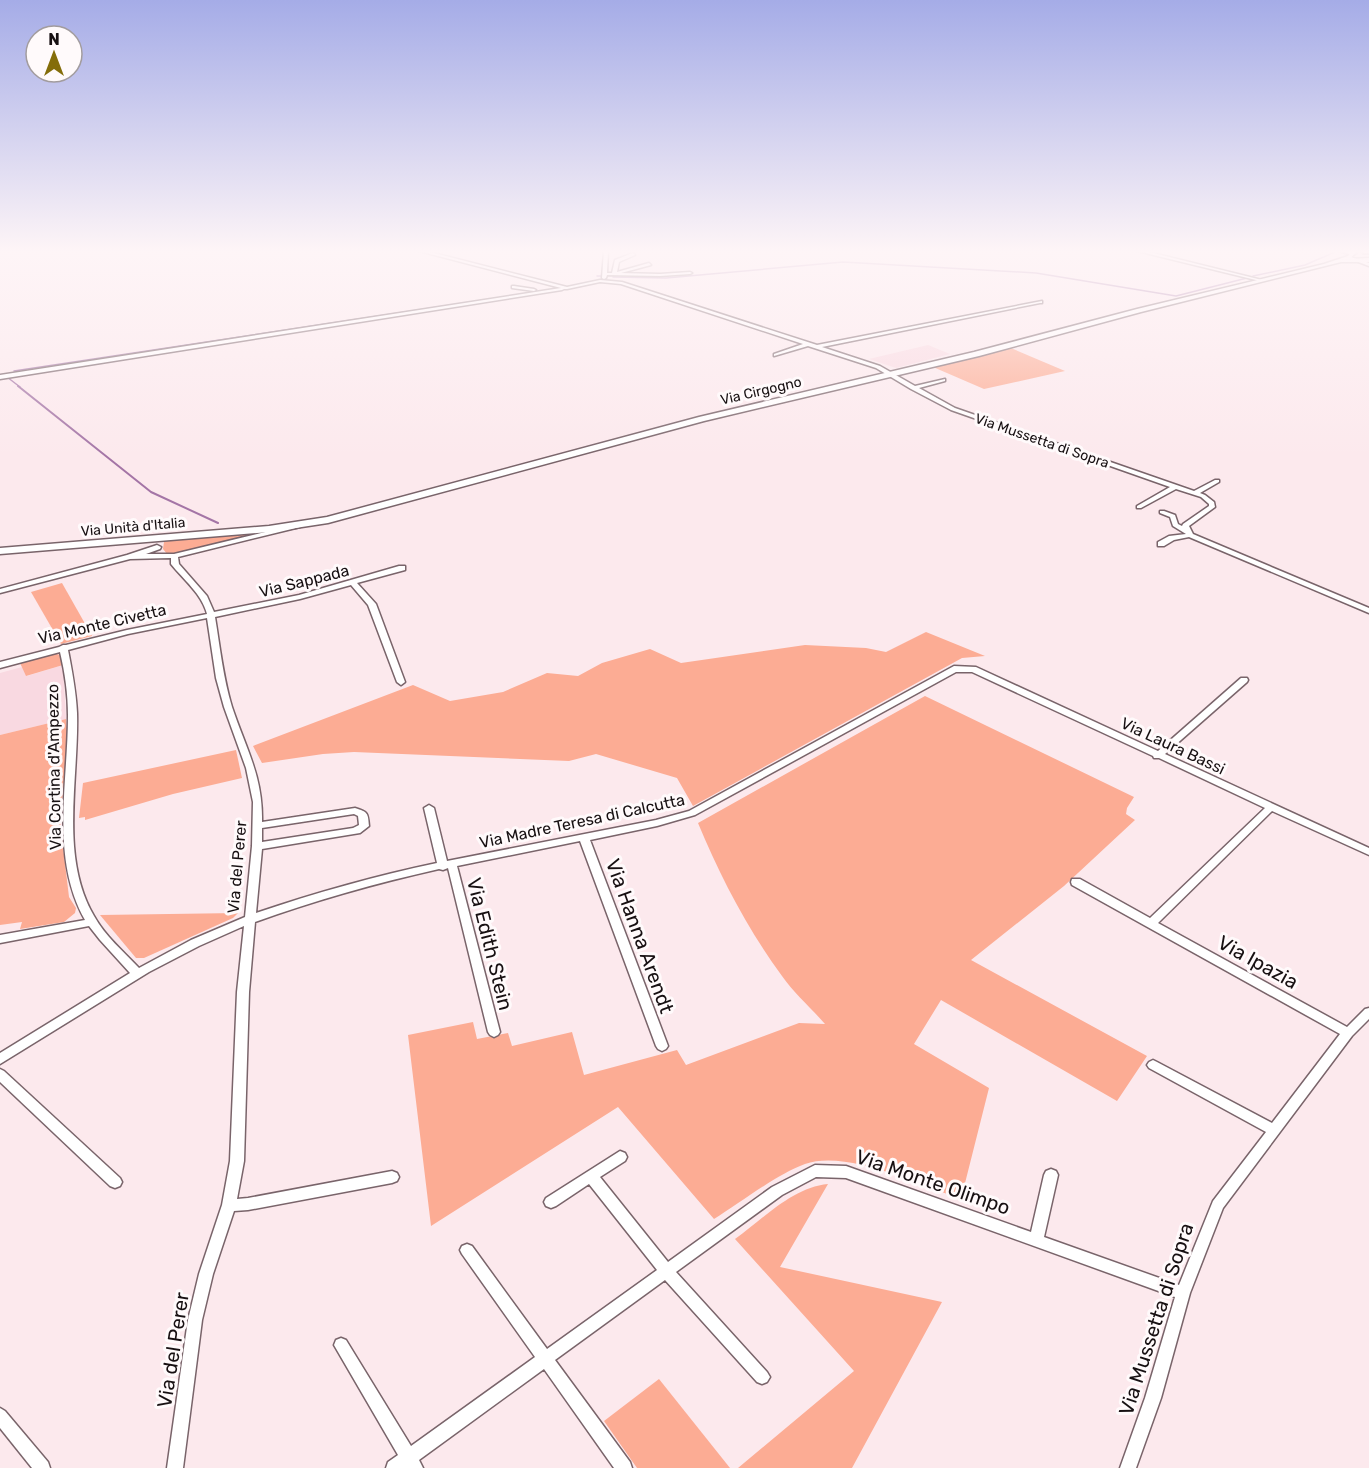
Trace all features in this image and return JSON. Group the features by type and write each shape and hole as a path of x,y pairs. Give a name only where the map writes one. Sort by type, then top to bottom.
{"street":[{"path":"0,377 366,320"},
{"name":"Via Mussetta di Sopra","path":"733,320 893,374 937,402 968,415 1194,493"},
{"path":"817,347 953,320"},
{"name":"Via Cirgogno","path":"269,529 306,524 708,417 893,374 1106,320"},
{"path":"776,355 808,344"},
{"path":"913,388 943,380"},
{"path":"1194,493 1217,481"},
{"path":"1139,507 1175,486"},
{"path":"1188,533 1185,525 1212,507 1208,500 1194,493"},
{"path":"1162,512 1173,516 1175,525 1188,533 1369,611"},
{"path":"0,591 130,557 158,546 171,556 306,524"},
{"name":"Via Unità d'Italia","path":"0,551 158,546 269,529"},
{"path":"1161,544 1188,533"},
{"name":"Via del Perer","path":"171,556 204,598 211,616 220,678 256,787 257,826 241,1032 237,1161 229,1205 206,1275 195,1320 175,1468"},
{"name":"Via Sappada","path":"211,616 285,601 402,568"},
{"path":"353,583 372,604 401,682"},
{"name":"Via Monte Civetta","path":"0,665 63,647 211,616"},
{"name":"Via Cortina d'Ampezzo","path":"63,647 70,683 74,749 69,816 75,885 92,922 137,973"},
{"name":"Via Laura Bassi","path":"965,667 1369,852"},
{"name":"Via Madre Teresa di Calcutta","path":"249,921 332,892 665,821 692,813 954,669 965,667"},
{"path":"1157,756 1244,680"},
{"path":"1151,923 1271,807"},
{"name":"Via Edith Stein","path":"429,808 494,1032"},
{"path":"257,826 355,811 363,814 364,826 356,831 257,846"},
{"name":"Via Hanna Arendt","path":"584,838 662,1046"},
{"name":"Via Ipazia","path":"1076,882 1348,1033"},
{"path":"0,1059 137,973 196,942 249,921"},
{"path":"0,939 92,922"},
{"name":"Via Mussetta di Sopra","path":"1128,1468 1153,1398 1184,1293 1218,1205 1348,1033 1369,1012"},
{"path":"1153,1065 1275,1131"},
{"path":"0,1074 115,1182"},
{"path":"551,1202 620,1157"},
{"name":"Via Monte Olimpo","path":"394,1468 412,1463 544,1359 777,1191 803,1176 826,1170 846,1172 1184,1293"},
{"path":"1036,1240 1051,1175"},
{"path":"229,1205 248,1204 392,1176"},
{"path":"591,1176 666,1271 762,1377"},
{"path":"467,1250 624,1468"},
{"path":"341,1345 412,1463"},
{"path":"0,1416 42,1468"}],"shaded area":[{"path":"928,345 950,354 896,368 869,359"},
{"path":"1011,348 1065,371 984,389 933,367"},
{"path":"267,532 172,555 167,554 163,549 164,542 170,540"},
{"path":"62,583 92,636 61,644 31,592"},
{"path":"926,632 985,656 962,658 693,806 677,778 596,754 569,761 354,752 262,763 253,746 413,685 450,701 503,692 547,673 578,676 602,663 650,649 681,663 805,645 866,648 886,652"},
{"path":"56,654 61,655 63,665 26,676 20,663"},
{"path":"63,665 66,719 0,735 0,673 22,667 27,676"},
{"path":"925,696 1134,797 1126,814 1135,820 1064,886 971,960 1147,1056 1117,1101 941,1000 914,1044 989,1088 961,1199 862,1165 841,1161 822,1161 794,1169 714,1219 618,1107 431,1226 408,1035 473,1022 477,1039 508,1033 512,1046 572,1032 584,1075 677,1050 686,1065 799,1023 825,1024 787,982 758,940 725,883 698,823"},
{"path":"66,719 68,742 60,821 69,897 76,908 75,913 64,922 20,929 22,922 0,925 0,735"},
{"path":"236,750 242,778 173,794 85,820 85,817 79,818 83,783"},
{"path":"238,913 233,918 144,958 136,958 100,915"},
{"path":"828,1184 780,1267 942,1302 852,1468 738,1468 854,1371 735,1239 791,1197 815,1186"},
{"path":"659,1379 730,1468 637,1468 604,1421"}],"waterway":[{"path":"14,371 355,320"},
{"path":"7,377 20,387"},
{"path":"18,386 151,492 218,523"}]}
